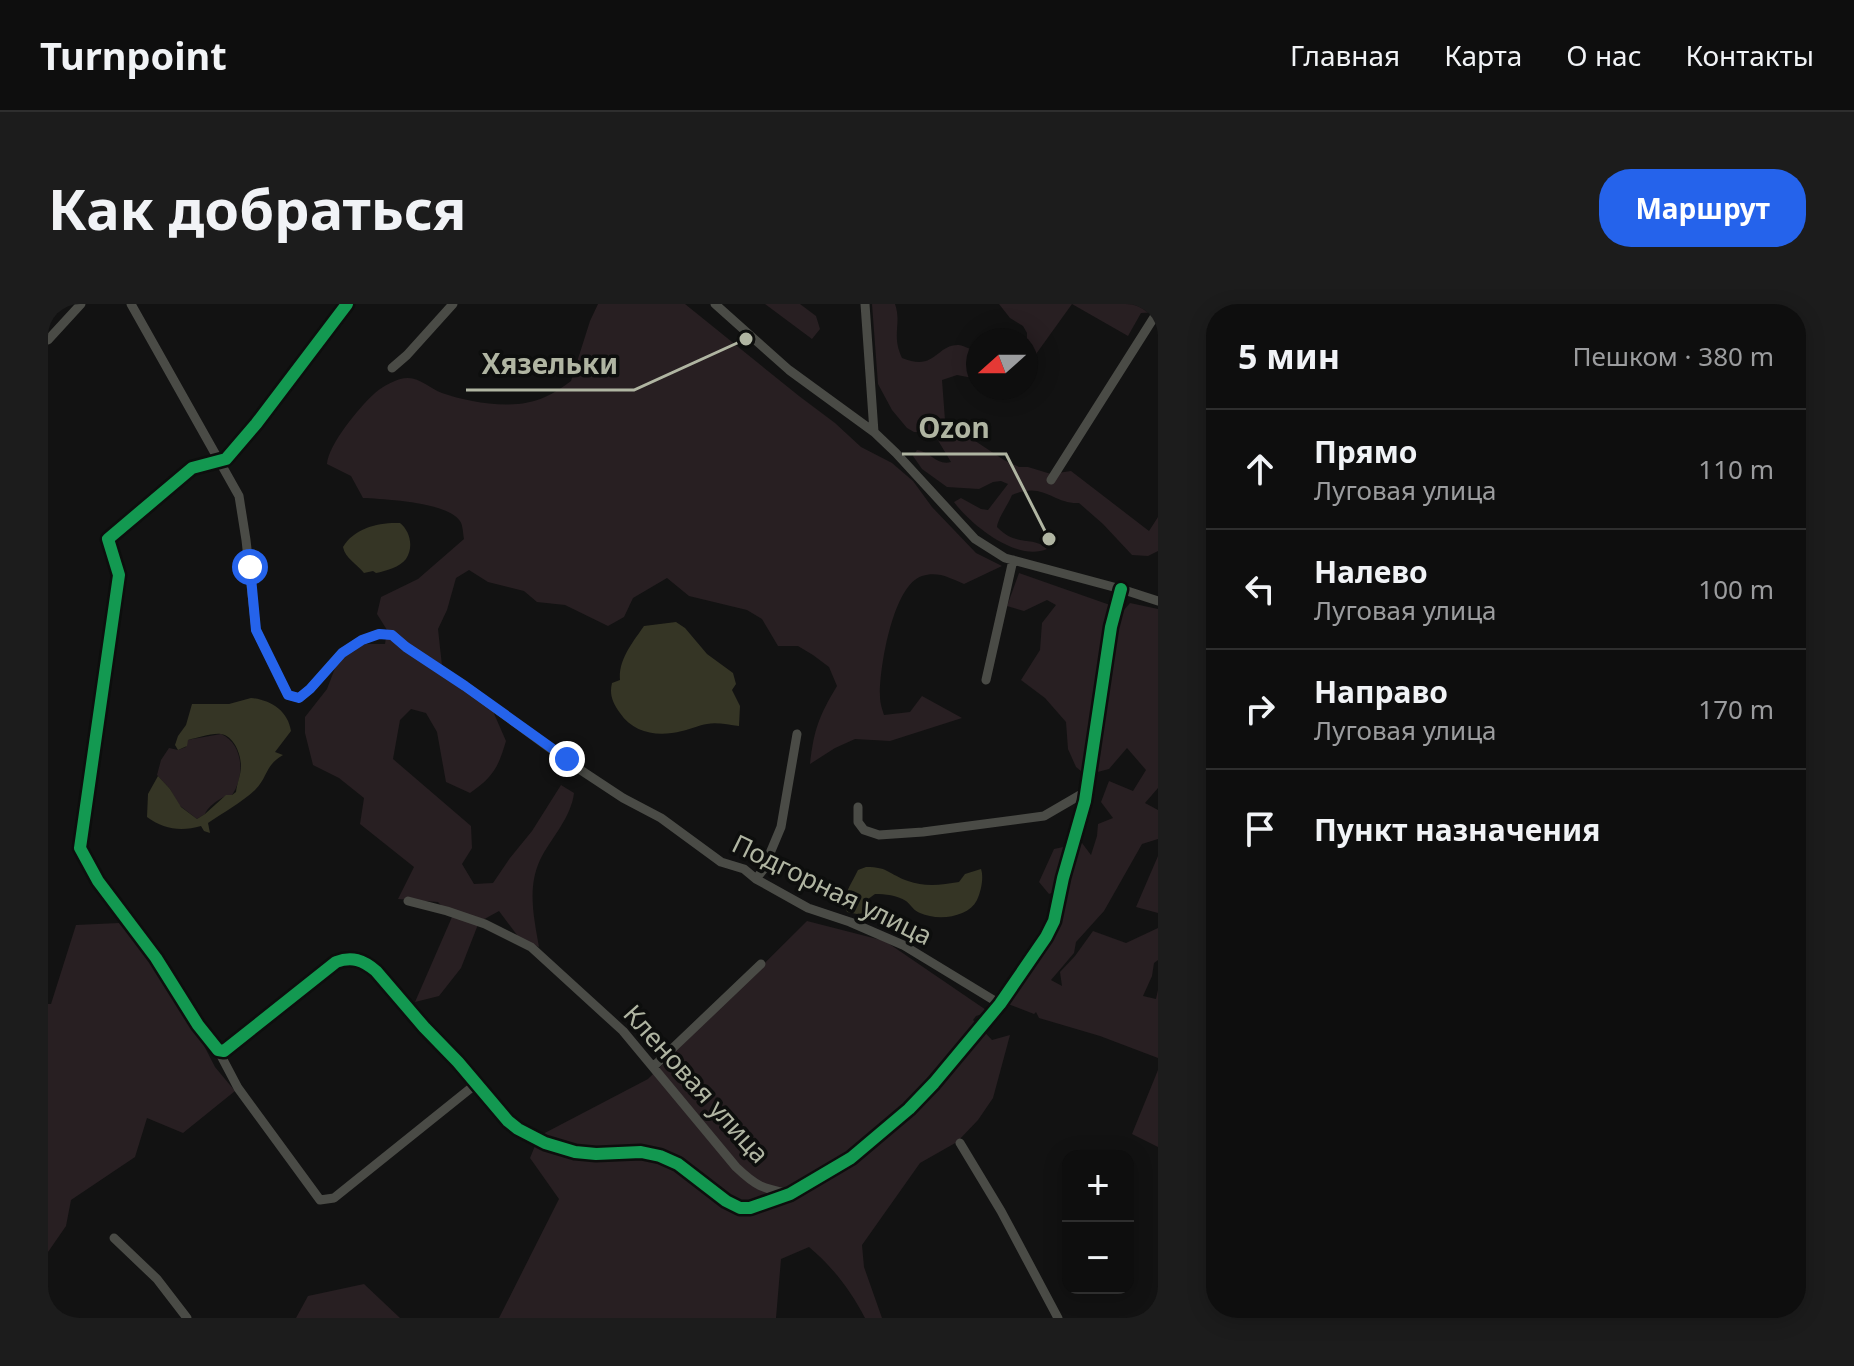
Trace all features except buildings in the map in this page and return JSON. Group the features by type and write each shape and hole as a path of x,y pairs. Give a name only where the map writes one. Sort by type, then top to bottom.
{"street":[{"path":"48,340 81,304"},
{"path":"131,304 219,461"},
{"path":"347,304 226,459 192,468 108,539 119,575 80,848 98,881 156,958 198,1025 218,1050 238,1088 320,1200 334,1198 471,1088 479,1088"},
{"path":"392,368 453,304"},
{"path":"715,304 789,370 874,432 975,539 1005,558 1158,601"},
{"path":"865,304 874,432"},
{"path":"1051,480 1158,311"},
{"name":"Подгорная улица","path":"219,461 239,496 256,630 288,695 299,698 342,653 362,640 379,634 392,635 573,765 623,798 661,818 721,862 744,869 808,908 903,945 1000,1004"},
{"path":"986,680 1013,560"},
{"path":"790,1194 851,1158 909,1109 1000,1004 1046,937 1054,921 1087,791 1111,627 1121,589"},
{"path":"756,879 763,870 781,827 797,734"},
{"path":"858,807 858,822 864,830 879,835 923,832 1044,816 1087,791"},
{"name":"Кленовая улица","path":"408,901 485,924 531,947 623,1031 736,1167 763,1188 790,1194"},
{"name":"Кленовая улица","path":"218,1050 224,1051 336,962 355,958 376,971 518,1129 545,1143 575,1152 641,1152 660,1156 678,1164 740,1208 750,1208 790,1194"},
{"path":"653,1067 761,964"},
{"path":"960,1143 1001,1211 1058,1318"},
{"path":"114,1238 157,1279 187,1318"}],"shaded area":[{"path":"598,304 685,304 861,447 892,463 913,481 932,507 976,553 1002,566 964,584 939,575 922,576 903,595 890,629 880,684 884,715 910,712 922,696 962,718 890,741 855,739 810,764 818,723 837,686 829,667 798,646 778,646 762,619 747,610 689,596 667,578 633,598 624,617 608,626 565,605 537,602 524,591 488,582 469,570 456,578 438,629 443,675 492,709 506,741 503,750 489,777 470,793 446,782 437,732 426,713 411,709 400,720 393,759 471,826 472,848 462,864 474,884 493,883 561,785 574,793 569,811 536,871 533,903 539,947 520,939 499,911 479,922 461,968 439,996 415,1002 452,917 438,902 398,899 414,867 360,824 364,798 339,778 313,765 305,733 305,717 327,689 337,663 349,649 366,644 385,644 387,630 377,614 381,597 418,579 464,539 463,530 460,521 442,510 414,503 363,498 351,476 327,464 329,456 361,407 378,390 399,379 412,378 442,393 494,404 521,404 552,394 571,381"},
{"path":"765,304 800,304 816,316 820,329 812,339"},
{"path":"872,304 895,304 897,343 902,358 922,362 951,346 966,347 966,377 957,375 942,380 945,420 950,426 1019,467 1051,474 1071,471 1149,531 1158,517 1158,551 1148,556 1132,555 1079,503 1032,490 1012,495 997,527 1011,537 1047,549 1035,552 1022,550 996,539 971,521 954,502 961,498 988,510 1008,484 993,482 979,489 947,487 922,469 913,456 917,450 942,462 951,462 936,437 907,428 892,410 878,384"},
{"path":"999,304 1072,304 1038,351 1038,328 1024,328 1010,318"},
{"path":"1072,304 1158,304 1158,312 1141,313 1128,336"},
{"path":"400,523 410,544 406,559 397,566 376,573 364,573 344,551 348,540 360,531 376,525"},
{"path":"1019,573 1110,605 1117,618 1130,603 1158,609 1158,788 1145,803 1158,810 1158,839 1142,844 1104,911 1076,942 1074,953 1051,980 1062,986 1060,972 1093,931 1126,943 1158,928 1158,960 1154,963 1143,996 1156,999 1158,990 1158,1058 1039,1018 1036,1012 1034,1014 1008,1004 1009,998 1059,926 1069,878 1065,887 1049,894 1039,882 1054,849 1082,843 1091,855 1098,824 1113,818 1101,802 1109,781 1133,791 1146,770 1127,748 1109,769 1086,775 1076,767 1068,749 1066,722 1045,698 1021,680 1040,650 1042,623 1056,605 1047,600 1024,611 1007,606"},
{"path":"676,622 707,654 733,673 736,684 732,690 740,706 739,726 711,723 673,733 648,732 632,726 618,709 611,695 612,683 620,680 624,658 635,638 644,626"},
{"path":"251,698 265,701 282,712 291,731 275,752 283,755 273,763 255,790 208,823 210,833 201,826 186,829 166,827 147,817 148,794 158,776 181,807 197,819 226,795 236,792 241,761 230,738 213,734 188,740 187,746 178,750 175,745 186,725 192,704 229,704"},
{"path":"221,734 229,739 238,753 239,779 232,795 216,802 197,819 179,805 157,775 161,760 169,748 178,750 186,747 187,740"},
{"path":"1158,856 1158,913 1136,907"},
{"path":"866,867 884,870 914,883 933,885 959,882 965,874 981,869 982,884 973,906 952,916 927,915 916,911 902,899 879,894 864,902 864,913 847,912 845,901 848,891 858,870"},
{"path":"807,921 885,941 989,1012 973,1020 992,1040 1010,1035 993,1098 978,1120 957,1142 920,1163 862,1245 864,1267 882,1318 865,1318 841,1280 809,1247 781,1259 776,1318 499,1318 559,1199 530,1158 539,1136 648,1079"},
{"path":"119,923 174,987 215,1067 235,1091 183,1133 147,1118 135,1157 71,1200 66,1226 48,1252 48,1004 51,1004 76,925"},
{"path":"1158,1070 1158,1147 1132,1134"},
{"path":"364,1284 400,1318 296,1318 308,1296"}],"cycle path":[{"path":"347,304 226,459 192,468 108,539 119,575 80,848 98,881 156,958 198,1025 218,1050 224,1051 336,962 357,960 376,971 518,1129 545,1143 575,1152 641,1152 660,1156 678,1164 740,1208 750,1208 790,1194 851,1158 909,1109 1000,1004 1046,937 1054,921 1085,801 1111,627 1121,589"}],"place":[{"name":"Хязельки","path":"746,339"},
{"name":"Ozon","path":"1049,539"}],"route":[{"path":"250,567 256,630 288,695 299,698 342,653 362,640 379,634 392,635 567,759"}]}
